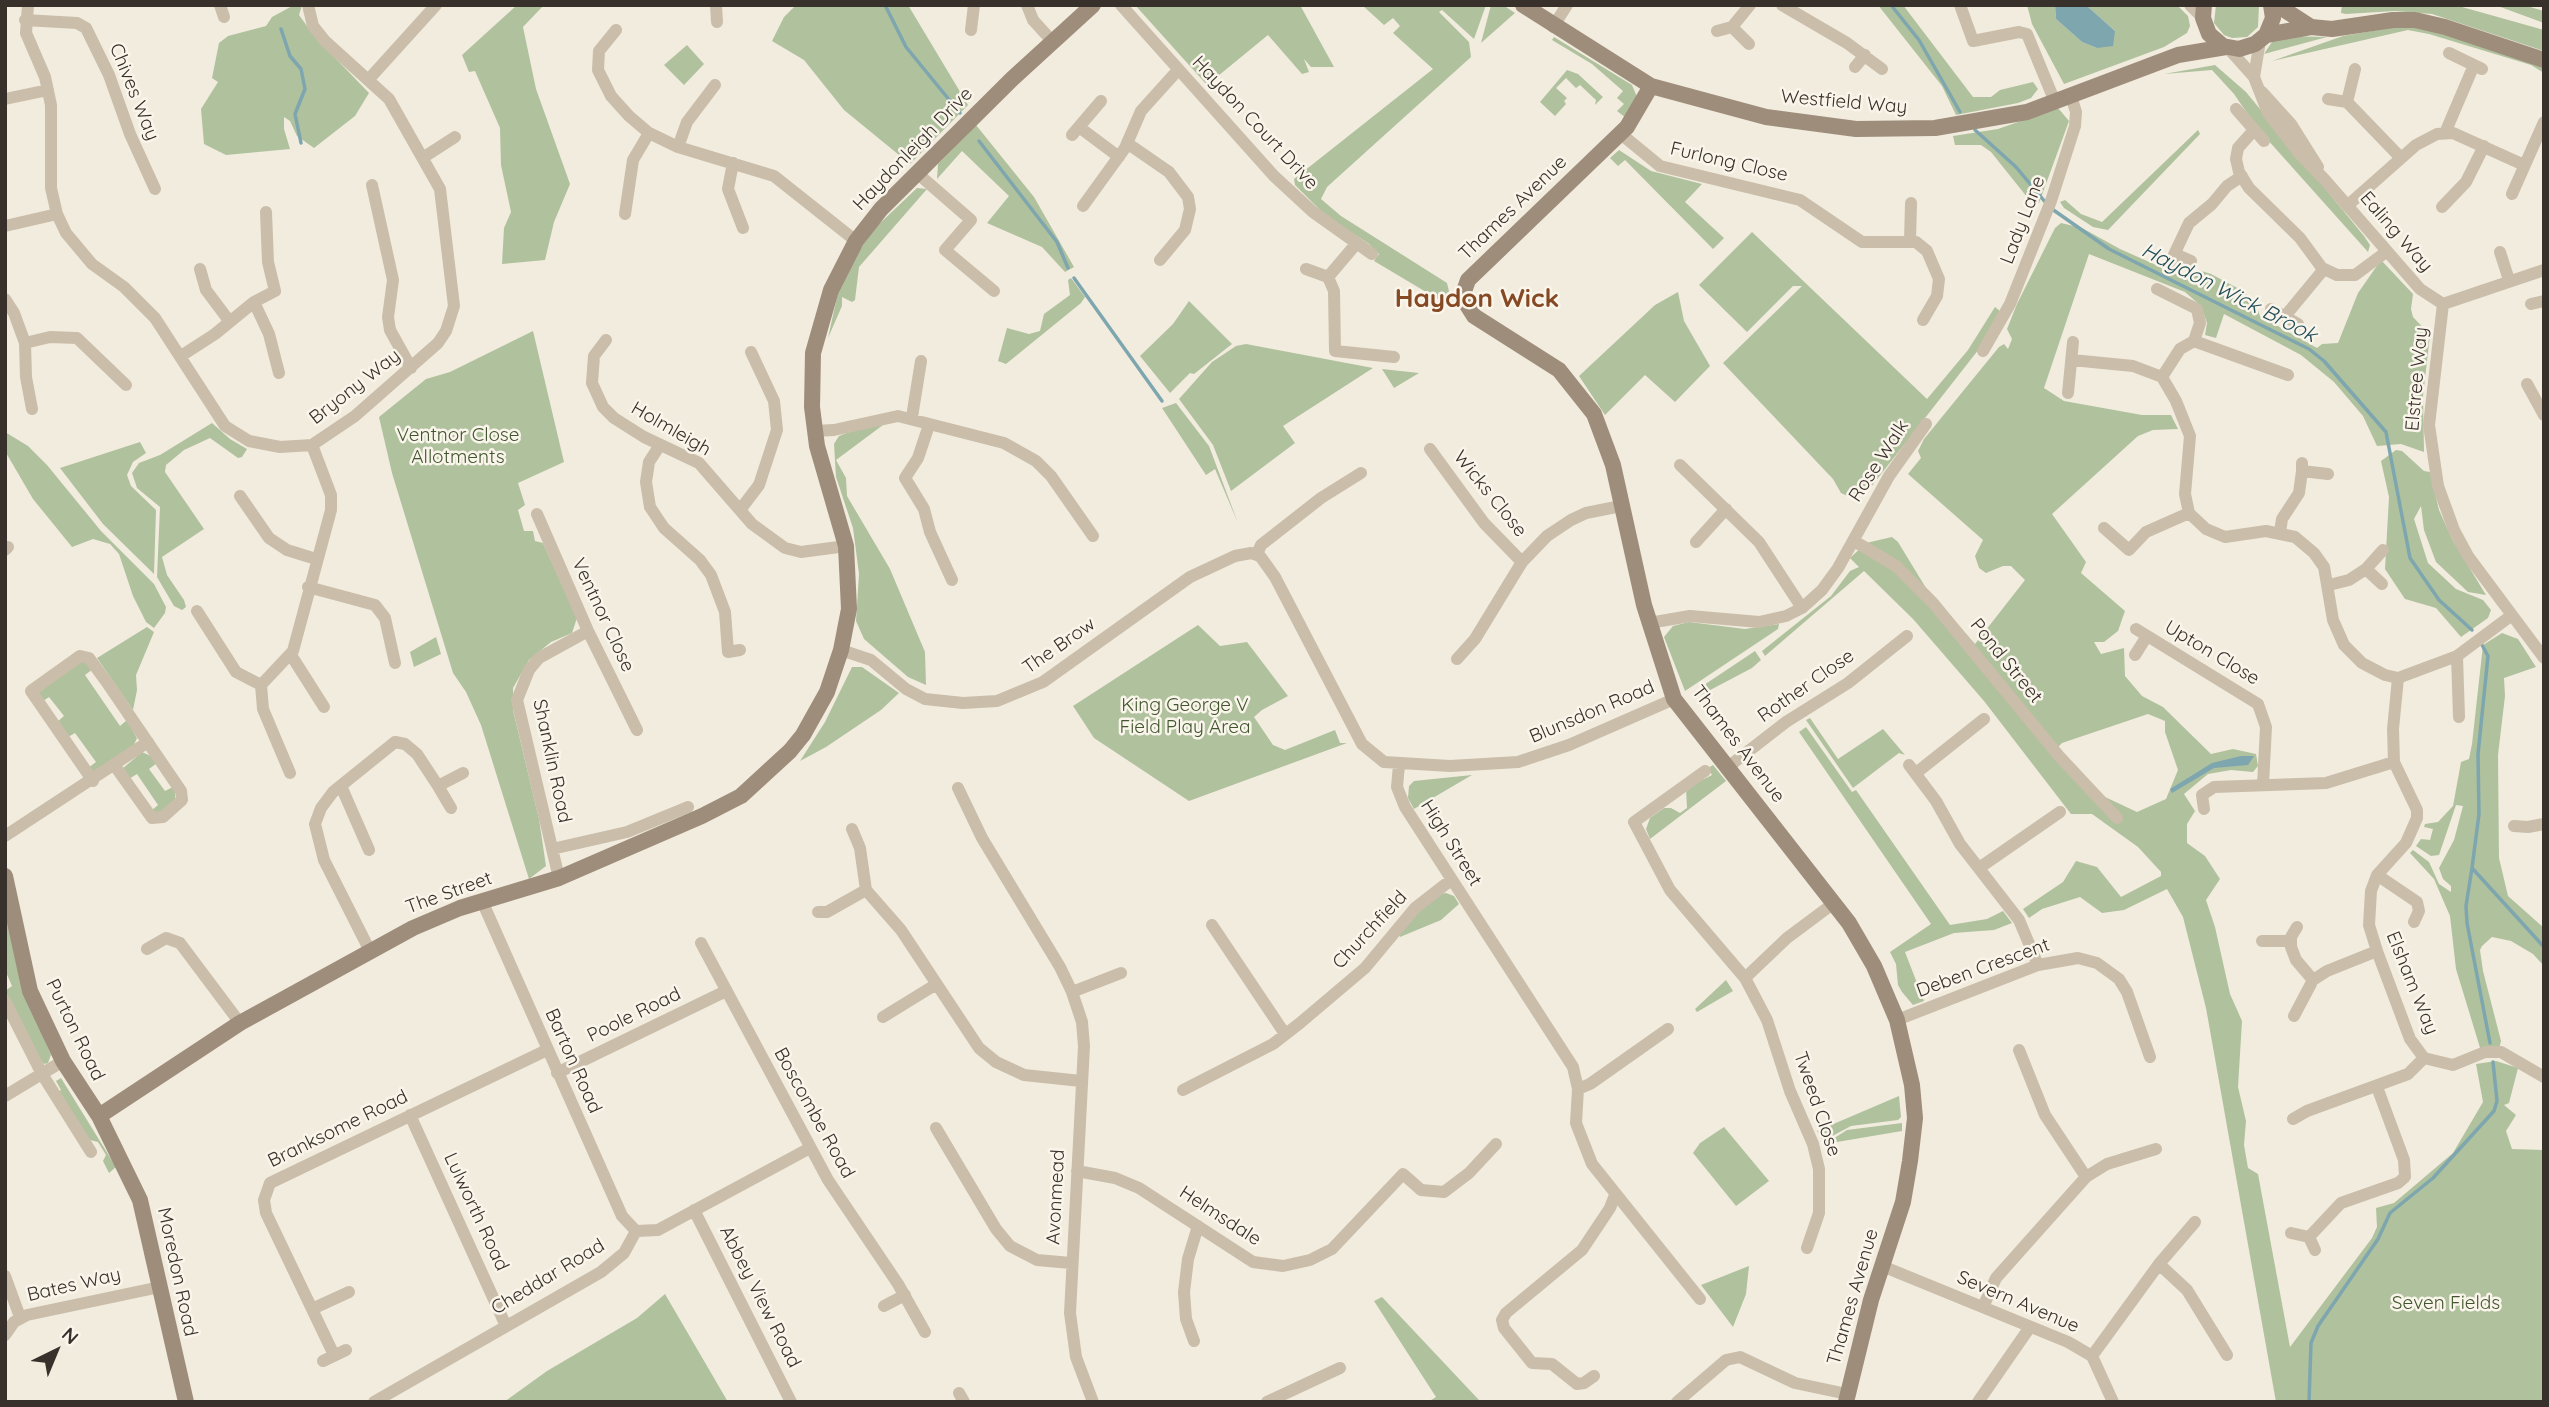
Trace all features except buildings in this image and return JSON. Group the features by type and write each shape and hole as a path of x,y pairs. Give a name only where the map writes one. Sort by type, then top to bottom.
{"street":[{"name":"Bryony Way","path":"28,5 25,20 29,44 48,90 51,188 57,214 81,252 140,302 181,356 214,410 233,432 249,441 269,447 312,444 355,416 411,369 446,331 454,306 440,189 389,99 324,41 313,26 308,5"},
{"path":"369,79 436,5"},
{"path":"716,5 718,22"},
{"path":"971,30 974,5"},
{"path":"1027,5 1033,20 1052,41"},
{"name":"Haydonleigh Drive","path":"811,721 827,692 841,650 850,590 846,546 815,431 811,390 816,339 831,290 856,241 881,209 1052,41 1093,5"},
{"name":"Haydon Court Drive","path":"1121,5 1274,176 1313,212 1372,254"},
{"name":"Westfield Way","path":"1523,5 1553,27 1651,86 1756,114 1819,125 1873,130 1956,126 2027,112 2178,55 2227,47 2245,48 2263,38 2311,27 2332,29 2393,20 2415,20 2445,27 2544,60"},
{"path":"1553,27 1567,5"},
{"path":"1717,32 1732,27 1750,5"},
{"path":"1782,5 1865,55 1882,69"},
{"name":"Lady Lane","path":"1960,5 1973,41 2019,32 2027,34 2063,99 2076,112 2075,126 2050,205 2010,304 1983,351"},
{"path":"2190,5 2204,16 2213,39 2227,47"},
{"path":"2254,77 2263,38 2273,18 2272,5"},
{"path":"2277,5 2311,27"},
{"name":"Westfield Way","path":"2178,55 2204,16"},
{"name":"Chives Way","path":"25,20 77,23 86,28 109,75 130,134 155,189"},
{"path":"1732,27 1749,44"},
{"path":"615,30 599,51 598,70 619,105 649,133 678,147 781,179 856,241"},
{"name":"Ealing Way","path":"2227,47 2254,77 2260,90 2291,124 2325,180 2420,289 2443,304"},
{"path":"2445,133 2478,67 2449,53"},
{"path":"1855,67 1865,55"},
{"path":"2347,102 2355,69"},
{"path":"1083,206 1128,143 1141,111 1178,70"},
{"path":"678,147 687,122 715,85"},
{"name":"Thames Avenue","path":"1651,86 1638,113 1621,134 1471,277 1462,293 1465,305 1474,316 1550,363 1579,392 1594,414 1607,443 1648,623 1674,699 1834,903 1874,966 1897,1020 1908,1063 1915,1118 1903,1202 1882,1266 1847,1398"},
{"path":"5,99 48,90"},
{"path":"2328,99 2347,102 2400,158"},
{"path":"1101,101 1075,131 1118,157"},
{"path":"2236,109 2264,141"},
{"path":"2511,194 2544,124"},
{"path":"2254,130 2241,143 2236,153 2242,176 2324,269 2337,275 2355,275 2386,252"},
{"path":"625,214 633,160 649,133"},
{"path":"2347,206 2422,140 2445,133 2453,133 2524,164"},
{"name":"Furlong Close","path":"1621,134 1660,166 1800,200 1863,242 1882,244 1910,241"},
{"path":"424,157 455,137"},
{"path":"1128,143 1169,172 1188,197 1190,209 1185,230 1160,260"},
{"path":"2442,207 2466,182 2484,146"},
{"path":"733,163 729,194 743,228"},
{"path":"917,173 971,220 945,250 994,291"},
{"path":"2191,261 2173,257 2189,223 2212,204 2227,186 2242,176"},
{"path":"372,185 393,280 388,317 390,330 411,369"},
{"path":"1911,203 1910,241 1927,251 1939,279 1937,296 1923,320"},
{"path":"181,356 254,302 275,291 268,262 266,212"},
{"path":"5,226 57,214"},
{"path":"1328,277 1356,244"},
{"path":"2500,252 2509,280"},
{"path":"200,269 206,290 230,322"},
{"path":"1306,269 1328,277 1335,291 1335,351 1394,357"},
{"path":"2286,315 2324,269"},
{"name":"Elstree Way","path":"2544,270 2443,304 2429,419 2432,461 2446,509 2461,544 2544,658"},
{"path":"2157,289 2197,309 2200,323 2194,341 2180,349 2162,377"},
{"path":"5,299 14,313 25,343 26,377 32,409"},
{"path":"254,302 269,334 279,373"},
{"path":"2271,309 2298,324"},
{"path":"25,343 50,337 77,338 126,385"},
{"name":"Holmleigh","path":"606,340 596,351 592,362 592,383 599,401 621,424 699,463 765,536 790,550 801,552 846,546"},
{"path":"2194,341 2288,375"},
{"path":"2068,393 2073,342"},
{"path":"740,510 759,485 777,430 774,401 751,352"},
{"path":"2072,360 2133,366 2162,377 2176,401 2190,436 2185,495 2189,513 2206,529 2225,537 2280,532 2295,537 2314,553 2324,567 2333,620 2344,645 2362,663 2398,678 2457,656 2512,615"},
{"path":"912,417 921,361"},
{"path":"2527,384 2544,415"},
{"path":"815,431 834,430 888,416 912,417 929,425 994,439 1036,461 1051,476 1093,536"},
{"name":"Rose Walk","path":"1854,541 1903,454 1926,424"},
{"path":"929,425 918,458 905,478 924,509 930,532 952,580"},
{"path":"290,773 263,709 261,685 291,655 331,503 324,472 312,444"},
{"path":"660,445 649,462 647,500 663,528 700,560 711,575 725,612 728,652 740,650"},
{"name":"Wicks Close","path":"1430,449 1483,523 1522,562"},
{"path":"1680,465 1767,552 1802,608"},
{"path":"2280,532 2282,519 2299,492 2302,467 2328,474"},
{"path":"1361,472 1321,498 1261,545 1254,554 1268,566 1280,586 1362,744 1379,760 1399,765"},
{"path":"240,496 269,538 287,550 316,559"},
{"name":"Wicks Close","path":"1457,659 1475,639 1522,562 1539,543 1571,520 1586,513 1621,506"},
{"path":"1696,542 1726,509"},
{"path":"2104,527 2129,550 2149,530 2189,513"},
{"name":"Ventnor Close","path":"537,514 588,631 637,730"},
{"path":"1648,623 1689,616 1759,622 1786,616 1802,608 1830,580 1854,541"},
{"name":"Pond Street","path":"1854,541 1896,566 1933,603 2058,755 2117,818"},
{"path":"2329,585 2349,580 2366,569 2383,550"},
{"name":"The Brow","path":"841,650 871,660 906,689 925,699 963,703 997,701 1043,682 1190,577 1222,561 1254,554"},
{"path":"2366,569 2382,584"},
{"path":"308,587 375,605 385,618 395,663"},
{"path":"197,611 236,672 261,685"},
{"name":"Shanklin Road","path":"559,878 517,700 529,670 539,658 588,631"},
{"name":"Upton Close","path":"2135,655 2141,633 2258,704 2266,727 2263,785"},
{"name":"Rother Close","path":"1728,767 1786,722 1848,683 1907,636"},
{"path":"291,655 324,707"},
{"path":"93,781 31,691 80,656 89,658 148,742 182,795 179,804 158,820 149,816 115,766"},
{"path":"2457,656 2459,717"},
{"name":"Elsham Way","path":"2398,678 2393,762 2417,810 2416,825 2406,843 2377,876 2367,906 2368,925 2377,951 2410,1038 2424,1058 2453,1065 2486,1052 2501,1052 2544,1077"},
{"name":"Blunsdon Road","path":"1399,765 1464,766 1518,762 1569,746 1674,699"},
{"path":"1984,719 1912,769 1936,801 1960,844 2019,920 2038,965"},
{"name":"The Street","path":"99,1116 240,1024 425,922 482,901 559,878 741,796 783,758 811,721"},
{"path":"5,836 93,781 148,742"},
{"path":"370,951 327,867 316,838 317,815 326,800 395,742 405,744 417,754 452,808"},
{"path":"2204,809 2202,795 2214,787 2326,783 2393,762"},
{"name":"High Street","path":"1399,765 1400,797 1573,1067 1578,1089"},
{"name":"Tweed Close","path":"1705,771 1634,822 1670,890 1745,978 1777,1044 1790,1091 1816,1157 1821,1191 1816,1226 1807,1248"},
{"path":"438,786 463,773"},
{"path":"341,786 369,850"},
{"name":"Avonmead","path":"958,788 982,838 1072,992 1084,1032 1071,1263 1072,1340 1093,1402"},
{"name":"Shanklin Road","path":"552,849 627,832 688,807"},
{"path":"1979,868 2060,811"},
{"path":"2514,826 2544,824"},
{"path":"852,829 860,848 866,890 901,930 971,1038 996,1062 1024,1074 1081,1081"},
{"name":"Purton Road","path":"5,876 30,991 62,1061 99,1116"},
{"name":"Elsham Way","path":"2377,876 2417,902 2418,911 2414,922"},
{"name":"Churchfield","path":"1183,1090 1285,1034 1365,968 1406,917 1451,880"},
{"path":"818,912 827,912 866,890"},
{"name":"Barton Road","path":"482,901 622,1216 636,1231"},
{"path":"1745,978 1787,939 1834,903"},
{"path":"1212,925 1285,1034"},
{"path":"2297,928 2290,941 2296,960 2313,980"},
{"path":"147,949 166,937 177,940 240,1024"},
{"path":"2262,941 2290,941"},
{"name":"Boscombe Road","path":"701,943 845,1209 905,1295 925,1332"},
{"path":"2294,1016 2313,980 2326,971 2377,951"},
{"name":"Deben Crescent","path":"1897,1020 2038,965 2078,958 2108,970 2127,992 2150,1057"},
{"path":"1072,992 1121,973"},
{"path":"883,1017 935,985"},
{"name":"Poole Road","path":"557,1073 726,991"},
{"path":"5,1001 42,1074 91,1152"},
{"path":"1668,1028 1602,1076 1578,1089 1575,1114 1578,1136 1592,1164 1700,1299"},
{"name":"Branksome Road","path":"346,1350 328,1358 312,1309 266,1213 264,1200 268,1186 278,1177 547,1050"},
{"path":"2019,1050 2045,1115 2086,1177"},
{"path":"2294,1119 2307,1111 2408,1074 2424,1058"},
{"path":"5,1096 62,1061"},
{"path":"2309,1237 2341,1203 2398,1183 2405,1177 2404,1160 2377,1087"},
{"name":"Lulworth Road","path":"410,1115 506,1326"},
{"name":"Moredon Road","path":"99,1116 141,1200 186,1402"},
{"path":"936,1128 1010,1246 1037,1260 1071,1263"},
{"name":"Helmsdale","path":"1077,1171 1115,1178 1139,1188 1253,1262 1274,1267 1298,1264 1320,1256 1342,1241 1403,1174 1420,1190 1444,1192 1469,1173 1496,1144"},
{"path":"636,1231 658,1230 810,1148"},
{"path":"1983,1307 1996,1278 2086,1177 2107,1164 2156,1149"},
{"path":"1594,1376 1584,1384 1577,1384 1552,1364 1532,1363 1504,1328 1502,1320 1582,1250 1615,1195"},
{"name":"Abbey View Road","path":"694,1210 791,1402"},
{"path":"2092,1356 2159,1264 2196,1222"},
{"path":"1194,1341 1186,1320 1184,1293 1188,1259 1198,1226"},
{"name":"Cheddar Road","path":"374,1402 610,1266 624,1253 636,1231"},
{"path":"2291,1233 2309,1237"},
{"path":"2309,1237 2315,1250"},
{"path":"2159,1264 2187,1290 2227,1355"},
{"name":"Severn Avenue","path":"1882,1266 2030,1327 2092,1356 2113,1402"},
{"path":"5,1276 20,1317"},
{"name":"Bates Way","path":"5,1335 20,1317 160,1287"},
{"path":"312,1309 349,1292"},
{"path":"884,1306 905,1295"},
{"path":"1978,1402 2030,1327"},
{"path":"1677,1402 1727,1360 1740,1357 1795,1383 1847,1398"},
{"path":"1267,1402 1340,1368"}],"green space":[{"path":"294,5 302,5 299,15 315,37 369,93 355,116 314,148 297,136 290,121 284,117 284,129 290,149 226,155 204,144 201,109 218,82 212,78 219,43 228,36 266,26 272,17"},
{"path":"517,5 544,5 523,27 536,89 570,184 554,222 545,260 502,264 504,228 511,212 501,165 500,128 475,71 469,72 462,55"},
{"path":"796,5 908,5 968,105 910,164 844,110 804,60 772,41 784,17"},
{"path":"1135,5 1300,5 1334,67 1311,67 1304,59 1309,72 1302,74 1268,35 1207,85"},
{"path":"1362,5 1486,5 1474,39 1442,10 1439,12 1469,42 1471,57 1327,187 1321,199 1341,216 1447,283 1453,308 1374,261 1379,254 1369,244 1325,215 1295,185 1294,179 1433,69 1393,33 1400,26 1393,18 1384,25"},
{"path":"1491,5 1503,5 1515,13 1481,43"},
{"path":"1878,5 1903,5 1973,97 1991,97 2000,90 2033,82 2038,89 2031,98 2018,103 1956,115 1942,86"},
{"path":"2027,5 2055,5 2056,19 2082,42 2097,48 2115,31 2086,5 2177,5 2188,16 2190,26 2187,33 2164,47 2064,84 2032,24"},
{"path":"2216,5 2259,5 2258,27 2247,37 2232,38 2224,35 2214,23"},
{"path":"2342,5 2455,5 2544,30 2544,51 2432,14 2394,11 2346,14 2341,13"},
{"path":"2495,5 2523,5 2544,11 2544,23"},
{"path":"2413,24 2544,65 2544,73 2531,65 2408,30 2272,61 2343,36"},
{"path":"2283,36 2327,37 2264,54 2272,42"},
{"path":"1554,37 1632,85 1637,97 1626,118 1617,111 1624,104 1617,98 1623,91 1592,64 1552,40"},
{"path":"687,45 704,64 684,85 664,65"},
{"path":"2215,65 2246,92 2364,236 2370,245 2368,252 2258,129 2234,94 2212,70 2164,74"},
{"path":"1567,70 1578,74 1603,97 1595,105 1596,100 1580,85 1576,88 1566,78 1556,88 1567,98 1564,101 1566,104 1555,116 1540,102"},
{"path":"2058,108 2069,121 2039,203 2031,202 1991,152 1981,145 1955,145 1953,136 1998,129"},
{"path":"976,125 1034,197 1074,267 1065,272 1042,247 987,223 1009,196 962,151 937,179 938,164"},
{"path":"2198,130 2200,134 2108,230 2093,227 2064,208 2060,202 2065,200 2081,214 2102,222"},
{"path":"1619,150 1651,171 1702,184 1685,202 1724,238 1713,249 1625,160 1618,166 1610,158"},
{"path":"917,188 927,189 859,267 855,300 852,302 842,297 842,306 828,338 839,288 858,252 877,226"},
{"name":"Seven Fields","path":"2061,223 2082,228 2120,249 2183,277 2198,270 2211,274 2243,291 2255,303 2260,316 2317,348 2322,344 2338,343 2358,293 2381,260 2413,294 2413,317 2430,335 2423,396 2424,452 2401,444 2377,446 2363,416 2334,382 2301,355 2224,314 2216,338 2205,335 2207,323 2201,306 2185,292 2089,254 2044,388 2064,401 2142,415 2171,415 2178,429 2153,430 2138,436 2052,514 2086,562 2081,573 2125,611 2118,631 2104,642 2094,642 2101,654 2124,648 2125,676 2142,696 2163,707 2211,754 2233,749 2256,754 2258,766 2253,772 2231,770 2208,774 2184,794 2195,811 2187,824 2187,843 2205,856 2220,879 2206,900 2230,994 2242,1021 2238,1087 2246,1121 2244,1145 2248,1168 2258,1174 2290,1347 2372,1238 2377,1227 2376,1208 2394,1203 2453,1153 2483,1102 2476,1064 2496,1061 2518,1068 2509,1103 2504,1105 2516,1115 2506,1131 2512,1149 2544,1150 2544,1402 2276,1402 2206,1008 2183,917 2167,889 2124,910 2102,913 2080,897 2042,909 2029,918 2023,909 2063,882 2076,861 2097,867 2121,897 2161,876 2161,872 2138,847 2092,814 2071,814 1984,701 1913,619 1864,571 1765,656 1762,651 1831,596 1850,571 1859,567 1850,558 1866,543 1892,537 1898,542 1926,588 1975,644 2025,580 2011,566 2003,566 1986,573 1979,568 1975,556 1983,540 1908,474 1921,458 1918,451 1924,439 1999,347 2004,344 2008,349 2012,339 2007,329 2055,228","holes":["2148,714 2165,721 2165,732 2178,770 2166,799 2137,812 2088,789 2057,748 2062,743"]},
{"path":"1752,232 1927,399 1968,350 1995,307 2001,312 1979,349 1871,487 1852,498 1841,493 1833,479 1723,363 1802,286 1793,286 1747,332 1699,285"},
{"path":"1071,278 1085,297 1081,303 1006,364 998,361 1007,328 1029,334 1040,331 1044,314 1070,295 1068,280"},
{"path":"1678,292 1684,321 1710,366 1675,402 1645,375 1605,415 1579,376 1655,305"},
{"path":"1189,301 1232,344 1194,374 1190,373 1170,393 1140,356 1173,324"},
{"name":"Ventnor Close Allotments","path":"533,331 564,462 518,483 525,505 518,510 524,531 533,531 535,541 543,543 577,618 572,633 551,642 529,660 513,688 513,710 539,819 546,866 529,879 481,725 466,692 453,673 392,473 379,417 426,379 450,372"},
{"path":"1246,344 1373,368 1283,426 1295,443 1231,491 1213,445 1179,399 1212,362 1236,346"},
{"path":"1382,369 1419,373 1394,388"},
{"path":"1176,403 1209,446 1238,523 1215,469 1206,475 1162,408"},
{"path":"212,423 230,439 247,449 242,457 238,458 210,438 184,450 166,465 165,472 204,529 162,557 167,575 184,600 186,607 182,610 174,606 157,577 160,507 137,488 132,473 139,463 160,455"},
{"path":"874,423 883,425 836,460 846,478 847,496 890,569 925,652 926,685 908,677 864,639 856,621 859,574 853,528 836,477 834,444 839,436"},
{"path":"5,432 28,446 47,465 101,531 154,584 166,607 165,613 154,628 146,622 133,596 119,554 110,544 93,539 72,547 33,499 5,451"},
{"path":"140,442 146,453 133,462 127,475 131,486 156,510 154,574 103,524 60,468"},
{"path":"2396,450 2402,451 2424,471 2430,472 2439,510 2452,539 2486,595 2468,592 2436,562 2424,530 2421,506 2414,519 2428,563 2456,589 2483,600 2491,610 2488,618 2461,637 2436,608 2405,599 2385,569 2389,497 2381,461"},
{"path":"1689,622 1745,629 1779,624 1778,629 1685,691 1664,637 1673,626"},
{"name":"King George V Field Play Area","path":"1198,625 1220,646 1247,642 1288,696 1254,717 1273,745 1285,750 1335,730 1340,743 1347,743 1189,801 1094,738 1073,706"},
{"path":"147,627 154,632 136,675 137,690 133,710 97,658"},
{"path":"2502,633 2518,639 2536,667 2504,678 2505,696 2498,755 2499,858 2508,896 2544,928 2544,966 2533,954 2511,941 2492,937 2482,946 2480,950 2483,971 2501,1041 2499,1049 2481,1051 2456,969 2450,916 2434,879 2410,853 2413,850 2429,862 2439,884 2451,892 2451,886 2443,879 2439,868 2454,840 2463,806 2456,805 2439,855 2431,856 2416,846 2421,839 2430,840 2433,829 2424,827 2425,824 2438,822 2453,806 2461,762 2469,759 2472,744 2483,645"},
{"path":"436,637 441,654 414,667 410,652"},
{"path":"1755,651 1761,660 1752,668 1697,697 1695,693 1707,683"},
{"path":"85,659 93,669 85,675 120,726 127,720 137,738 133,747 93,772 88,768 96,762 75,733 68,737 57,722 64,716 49,697 43,701 38,691"},
{"path":"852,667 862,667 899,693 881,710 800,761 825,722"},
{"path":"1810,718 1838,759 1883,729 1905,755 1899,753 1853,788 1806,720"},
{"path":"1806,727 1852,792 1856,790 1950,925 1987,919 2003,911 2012,923 1994,930 1954,933 1905,952 1924,1001 1913,1005 1902,992 1898,985 1896,964 1890,952 1931,924 1799,732"},
{"path":"142,752 153,757 157,763 149,769 165,791 173,787 175,792 175,800 158,815 151,811 158,805 137,774 129,779 122,769"},
{"path":"1713,765 1726,781 1650,839 1646,829 1650,818 1664,808 1680,813 1687,808 1686,788 1712,775 1708,768"},
{"path":"1472,775 1414,809 1408,798 1409,786 1414,781"},
{"path":"1446,893 1454,896 1459,904 1441,920 1400,937 1407,921 1436,895"},
{"path":"5,899 25,994 51,1055 48,1063 44,1064 5,991 12,986 5,970"},
{"path":"1726,980 1733,991 1697,1012 1695,1009"},
{"path":"61,1078 116,1167 109,1173 103,1161 106,1155 98,1142 90,1140 58,1092 61,1090 56,1081"},
{"path":"1899,1096 1901,1117 1898,1120 1851,1126 1823,1141 1817,1131"},
{"path":"1902,1123 1902,1131 1825,1144 1847,1130"},
{"path":"1724,1127 1769,1181 1736,1206 1693,1153 1700,1143"},
{"path":"1749,1266 1746,1294 1733,1327 1701,1285"},
{"path":"665,1294 728,1402 504,1402 547,1371 637,1318"},
{"path":"1382,1297 1481,1402 1428,1402 1436,1397 1374,1301"}],"water":[{"path":"2055,5 2086,5 2115,31 2113,46 2097,48 2082,42 2056,19"},
{"path":"2241,756 2254,756 2248,765 2214,768 2172,793 2170,789 2212,763"}],"waterway":[{"path":"885,5 906,47 960,113"},
{"name":"Haydon Wick Brook","path":"1891,5 1919,40 1960,112"},
{"path":"281,29 290,56 301,69 305,89 295,114 301,143"},
{"name":"Haydon Wick Brook","path":"1975,130 2016,167 2046,203"},
{"path":"979,141 1057,242 1068,268"},
{"name":"Haydon Wick Brook","path":"2052,209 2109,249 2309,349 2324,361 2386,432 2410,558 2439,600 2472,630"},
{"path":"1074,278 1162,401"},
{"name":"Haydon Wick Brook","path":"2482,645 2488,656 2478,754 2479,814 2472,868 2544,947"},
{"path":"2472,868 2466,906 2467,923 2490,1043"},
{"path":"2309,1402 2311,1343 2318,1326 2378,1239 2390,1213 2433,1178 2494,1111 2497,1101 2493,1062"}],"district":[{"name":"Haydon Wick","path":"1477,299"}]}
